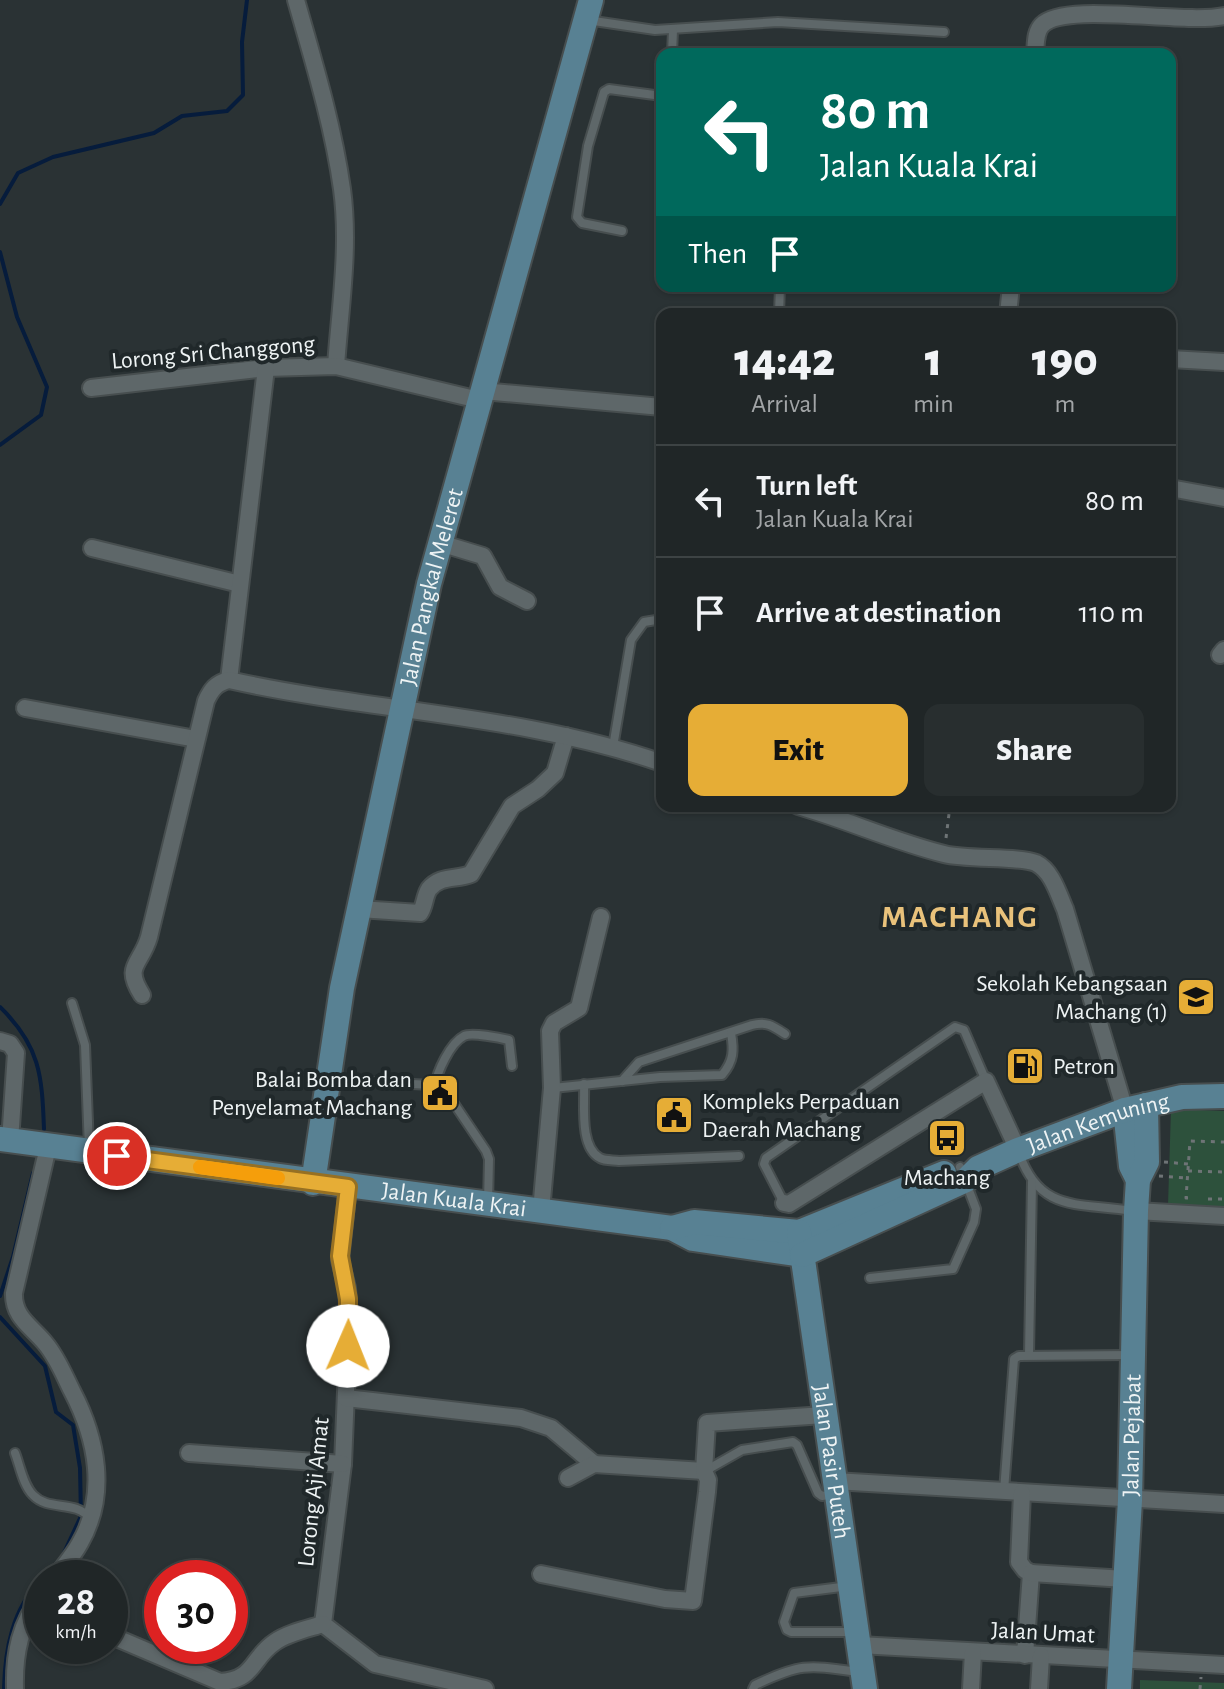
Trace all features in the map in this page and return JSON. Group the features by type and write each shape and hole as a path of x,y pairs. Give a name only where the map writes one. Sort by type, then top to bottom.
{"main road":[{"name":"Jalan Pangkal Meleret","path":"313,1183 342,988 440,543 589,10"},
{"name":"Jalan Kemuning","path":"801,1244 1018,1150 1136,1108 1182,1097 1224,1096"},
{"name":"Jalan Pejabat","path":"1119,1689 1135,1355 1136,1211 1140,1177 1131,1166 1136,1108"},
{"name":"Jalan Kuala Krai","path":"5,1140 672,1228 694,1222 801,1244"},
{"name":"Jalan Pasir Puteh","path":"801,1244 864,1681"}],"street":[{"path":"296,0 330,120 343,192 344,258 336,366"},
{"path":"1036,48 1037,31 1047,21 1096,7 1189,20 1224,16"},
{"path":"1176,359 1224,362"},
{"name":"Lorong Sri Changgong","path":"91,388 266,368 336,366 481,395 656,407"},
{"path":"229,680 266,368"},
{"path":"1176,489 1224,498"},
{"path":"440,543 483,556 498,585 527,601"},
{"path":"92,548 240,584"},
{"path":"142,995 133,979 132,967 149,937 196,739 209,694 217,684 229,680 292,694 402,706 566,736 656,761"},
{"path":"25,708 196,739"},
{"path":"359,909 420,913 427,894 436,882 471,874 512,806 555,773 566,736"},
{"path":"816,812 944,855 979,860 1028,861 1043,868 1065,909 1136,1108"},
{"path":"541,1211 552,1088 550,1028 579,1008 601,917"},
{"path":"0,1041 10,1044 16,1053 5,1140"},
{"path":"784,1203 789,1204 986,1081 1018,1150"},
{"path":"48,1147 14,1293 14,1306 53,1354 92,1439 97,1474 94,1511 79,1546 68,1560"},
{"name":"Lorong Aji Amat","path":"323,1624 343,1464 349,1313 340,1256 348,1187"},
{"path":"1136,1211 1224,1216"},
{"path":"346,1398 513,1417 547,1426 594,1464"},
{"path":"541,1574 665,1599 694,1600 707,1492 708,1478 704,1471 708,1422 824,1415"},
{"path":"189,1453 343,1464"},
{"path":"568,1478 594,1464 704,1471"},
{"path":"835,1488 1004,1492 1224,1504"},
{"path":"1022,1493 1019,1562 1025,1570 1031,1573 1125,1579"},
{"path":"1031,1573 1033,1655 1039,1689"},
{"path":"128,1643 220,1682 231,1682 249,1672 273,1643 323,1624 375,1664 485,1689"},
{"path":"15,1689 16,1648 24,1626"},
{"name":"Jalan Umat","path":"858,1639 973,1652 1224,1665"},
{"path":"971,1689 973,1652"}],"lane":[{"path":"589,10 642,28 673,30 778,22 944,32"},
{"path":"672,48 673,30"},
{"path":"622,231 582,223 577,217 588,146 604,92 609,89 656,95"},
{"path":"613,747 631,640 644,622 656,620"},
{"path":"72,1003 82,1026 85,1045 90,1152"},
{"path":"622,1081 639,1062 761,1022 771,1024 785,1034"},
{"path":"784,1203 764,1164 766,1158 955,1027 964,1030 986,1081"},
{"path":"552,1088 722,1075 732,1064 734,1050 731,1033"},
{"path":"435,1086 439,1068 461,1038 467,1035 509,1040 512,1066"},
{"path":"328,1079 435,1086 449,1096 488,1156 488,1205"},
{"path":"584,1084 587,1139 600,1158 619,1161 739,1156"},
{"path":"1018,1150 1032,1182 1029,1355"},
{"path":"870,1278 953,1269 976,1215 968,1171"},
{"path":"1032,1182 1058,1201 1136,1211"},
{"path":"1004,1492 1013,1360 1017,1356 1029,1355 1135,1355"},
{"path":"704,1471 742,1450 793,1442 818,1493 822,1496 835,1488"},
{"path":"15,1453 27,1487 35,1497 45,1503 71,1505 84,1510 91,1519"},
{"path":"850,1586 793,1593 784,1622 791,1632 858,1639"},
{"path":"753,1689 755,1685 798,1666 815,1666 864,1681"}],"path":[{"path":"944,855 949,812"},
{"path":"1224,1142 1190,1141 1186,1198 1224,1199"},
{"path":"1188,1171 1224,1172"},
{"path":"1140,1177 1187,1178"}],"green space":[{"path":"1171,1109 1224,1111 1224,1208 1168,1206"},
{"path":"1140,1680 1224,1683 1224,1689 1140,1689"}],"waterway":[{"path":"0,204 18,173 53,157 154,133 182,116 227,111 243,95 242,42 247,0"},
{"path":"0,252 17,317 47,387 41,415 0,445"},
{"path":"0,1007 23,1035 36,1062 44,1129"},
{"path":"0,1296 13,1257 33,1173"},
{"path":"0,1317 45,1366 56,1412 73,1425 80,1468 81,1516 63,1555"},
{"path":"4,1689 12,1630 24,1603"}],"slow traffic":[{"path":"200,1167 278,1178"}],"place":[{"name":"Sekolah Kebangsaan Machang (1)","path":"1196,997"},
{"name":"Petron","path":"1025,1066"},
{"name":"Balai Bomba dan Penyelamat Machang","path":"440,1093"},
{"name":"Kompleks Perpaduan Daerah Machang","path":"674,1115"},
{"name":"Machang","path":"947,1138"}],"district":[{"name":"MACHANG","path":"960,916"}],"route":[{"path":"117,1156 348,1187 340,1260 348,1299 348,1346"}]}
